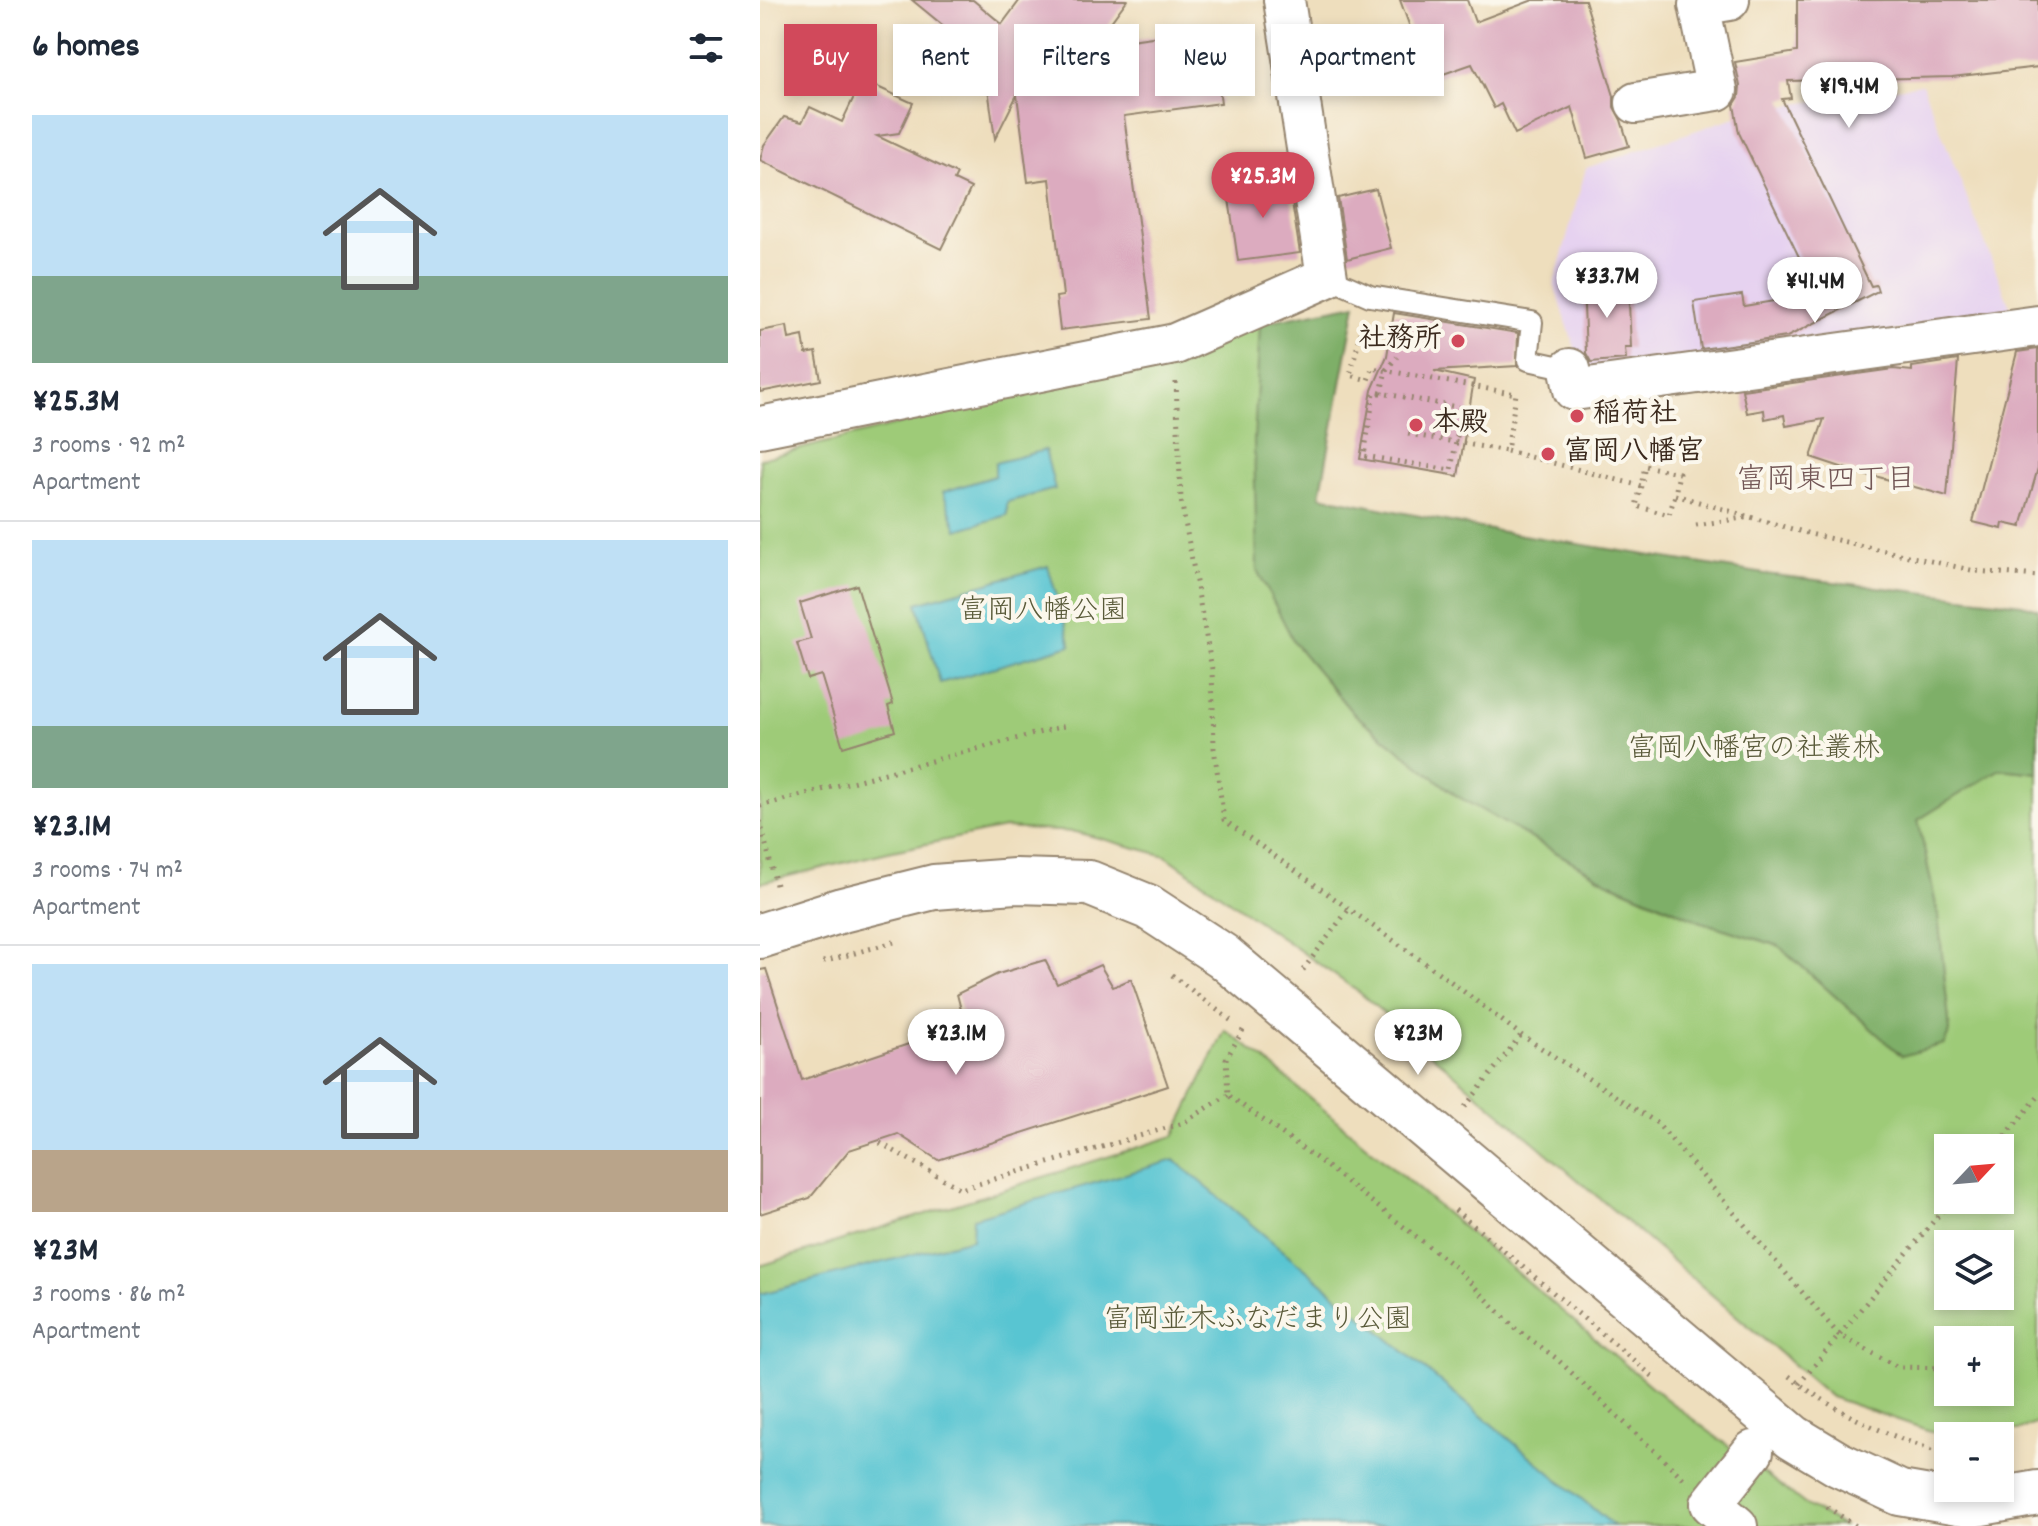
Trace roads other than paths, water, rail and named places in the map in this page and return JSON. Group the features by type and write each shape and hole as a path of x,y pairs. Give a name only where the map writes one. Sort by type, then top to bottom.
{"street":[{"path":"760,427 1175,344 1327,277 1284,0"},
{"path":"1636,103 1717,90 1699,5 1729,0"},
{"path":"1570,369 1574,390 2038,326"},
{"path":"760,936 842,910 934,887 1015,881 1089,883 1148,907 1223,956 1793,1437 1838,1464 1900,1493 1970,1505 2038,1493"},
{"path":"1724,1515 1753,1451"}],"lane":[{"path":"1327,277 1370,296 1532,322 1528,360 1570,369"}],"water":[{"path":"1045,450 1055,489 1007,502 1007,515 957,530 943,492 995,476 995,463"},
{"path":"1048,566 1071,645 940,683 917,603"},
{"name":"富岡並木ふなだまり公園","path":"1174,1160 1614,1526 760,1526 760,1294 972,1239 973,1218"}],"place":[{"name":"社務所","path":"1458,341"},
{"name":"稲荷社","path":"1577,416"},
{"name":"本殿","path":"1416,425"},
{"name":"富岡八幡宮","path":"1548,454"}],"district":[{"name":"富岡東四丁目","path":"1826,482"}],"park label":[{"name":"富岡八幡公園","path":"1043,613"},
{"name":"富岡八幡宮の社叢林","path":"1754,751"}]}
